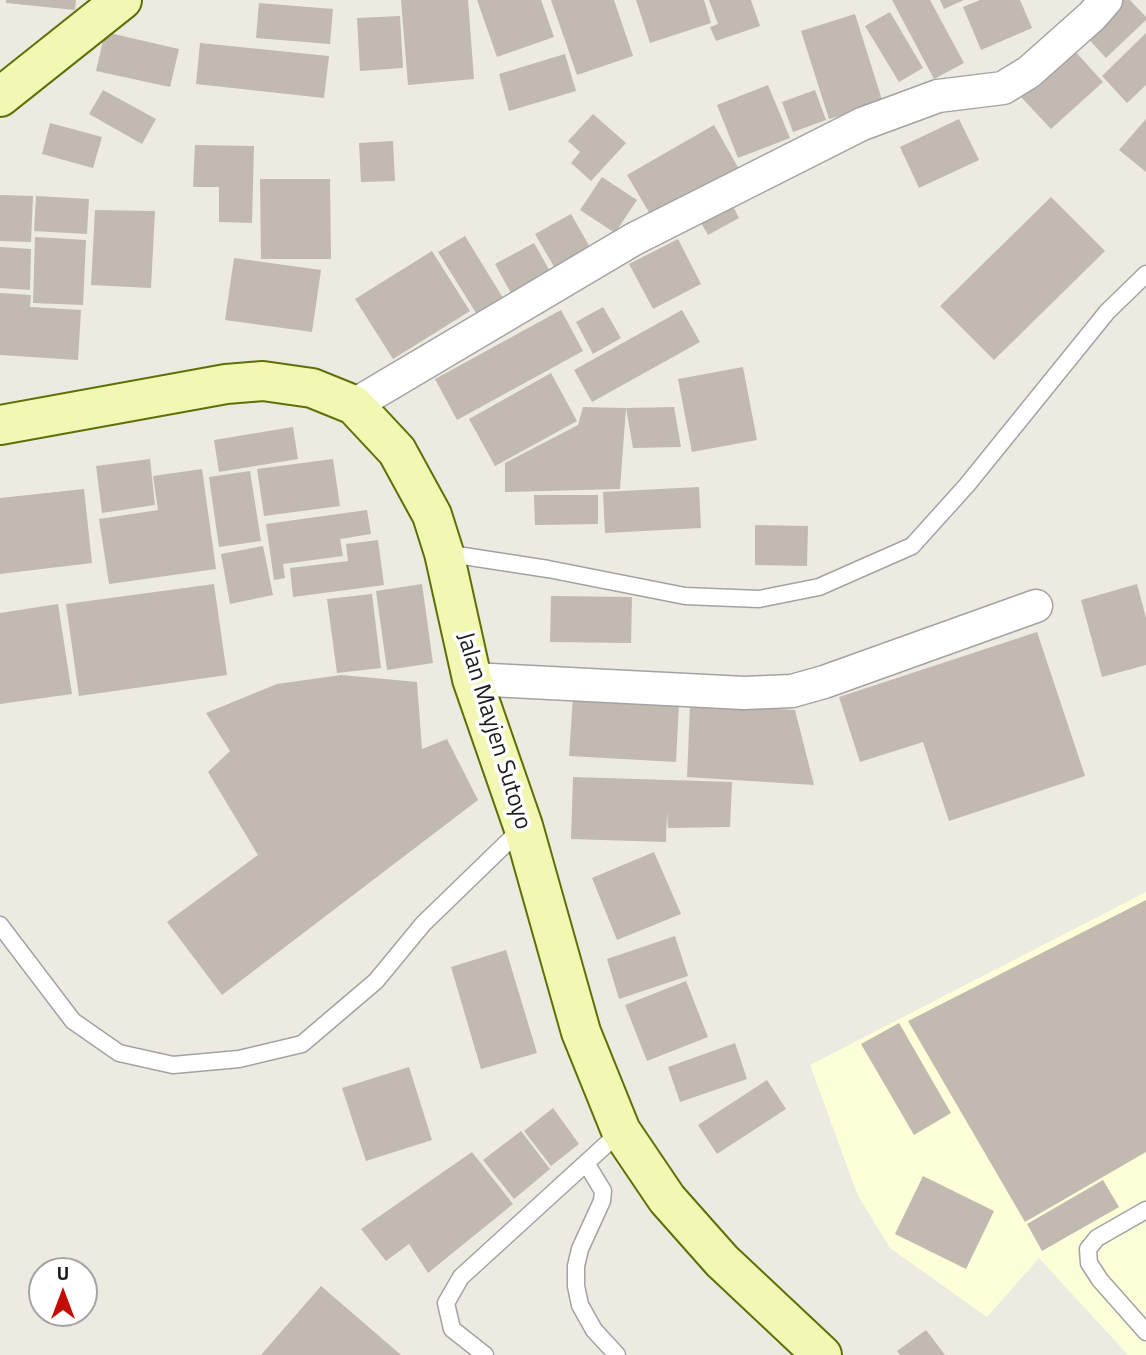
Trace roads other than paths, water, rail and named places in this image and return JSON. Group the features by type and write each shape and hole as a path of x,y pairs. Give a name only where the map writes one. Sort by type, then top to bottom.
{"main road":[{"path":"0,97 122,0"},
{"name":"Jalan Mayjen Sutoyo","path":"0,425 226,384 262,381 312,388 354,405 397,451 432,515 444,553 472,679 523,826 581,1032 621,1131 667,1199 722,1261 822,1355"}],"street":[{"path":"354,405 634,239 862,124 938,96 1003,88 1029,72 1093,16 1106,0"},
{"path":"472,679 744,693 792,691 1036,606"}],"lane":[{"path":"444,553 548,569 685,596 760,599 819,587 912,546 967,485 1107,312 1146,274"},
{"path":"0,925 73,1021 119,1054 173,1065 239,1059 302,1044 376,981 423,924 523,826"},
{"path":"485,1355 452,1329 446,1303 461,1277 621,1131"},
{"path":"586,1163 603,1191 602,1201 580,1249 576,1266 576,1286 580,1305 594,1329 617,1355"},
{"path":"1146,1210 1097,1238 1088,1249 1089,1263 1100,1280 1146,1332"}]}
